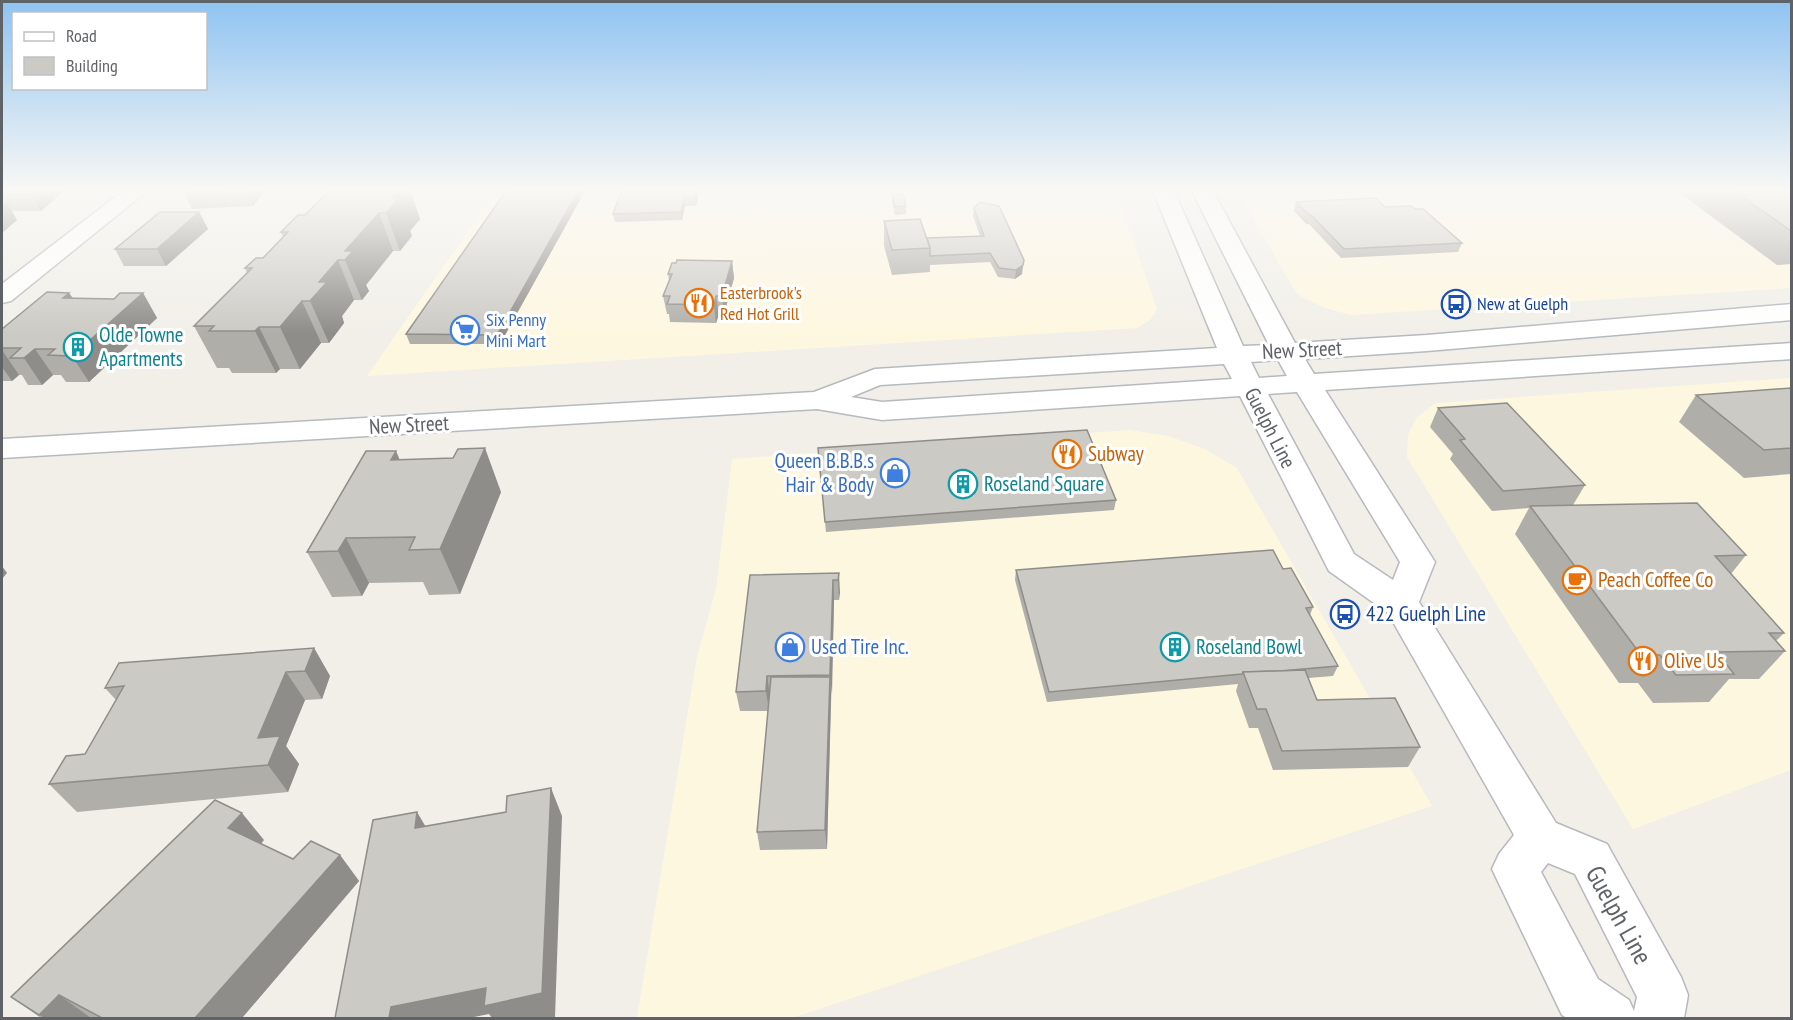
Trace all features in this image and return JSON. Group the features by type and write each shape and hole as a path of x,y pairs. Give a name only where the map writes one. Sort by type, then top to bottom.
{"main road":[{"path":"2,296 75,239"},
{"name":"Guelph Line","path":"1183,239 1233,354 1341,562 1401,603 1540,838 1591,859 1663,995 1658,1018"},
{"path":"1227,239 1286,351 1418,562 1401,603"},
{"name":"New Street","path":"817,400 875,377 1427,343 1791,312"},
{"name":"New Street","path":"2,449 817,400 882,411 1791,351"},
{"path":"1540,838 1515,869 1580,997 1611,1018"}],"shaded area":[{"path":"463,239 1133,239 1157,309 1150,320 1137,328 367,376"},
{"path":"1265,239 1791,239 1791,288 1351,315 1325,308 1295,291"},
{"path":"1791,378 1791,770 1633,829 1407,457 1408,435 1417,417 1436,403"},
{"path":"1130,430 1168,436 1205,449 1237,468 1432,806 792,1018 637,1018 697,657 716,589 732,459"}],"building":[{"path":"128,239 169,239 157,249 115,249"},
{"path":"282,239 356,239 345,251 353,251 345,260 338,260 319,282 327,282 310,301 302,301 280,327 259,327 255,331 209,331 214,326 194,326 252,268 245,268 256,258 263,258"},
{"path":"473,239 551,239 497,335 406,334"},
{"path":"889,239 927,239 930,248 892,250"},
{"path":"927,239 1014,239 1024,260 1023,265 1016,270 999,268 990,253 930,256"},
{"path":"1334,239 1457,239 1462,243 1344,249"},
{"path":"677,260 732,261 722,296 716,296 714,305 667,304 670,296 663,296 672,274 668,274 672,263 676,263"},
{"path":"47,292 69,293 63,298 114,299 120,293 143,293 72,356 48,355 55,349 35,349 24,358 10,358 21,348 2,348 2,329"},
{"path":"1791,388 1791,448 1764,450 1696,395"},
{"path":"1507,403 1585,485 1503,491 1460,440 1465,439 1438,408"},
{"name":"Roseland Square","path":"1087,430 1116,500 825,522 818,448"},
{"path":"485,448 440,549 409,550 415,537 346,538 338,551 307,552 366,451 396,451 391,460 453,458 458,449"},
{"path":"1697,503 1746,555 1715,556 1784,633 1769,633 1785,651 1717,652 1734,674 1676,675 1660,655 1641,655 1530,506"},
{"name":"Roseland Bowl","path":"1273,550 1283,569 1291,568 1313,607 1306,608 1338,666 1243,672 1242,674 1049,692 1016,570"},
{"name":"Used Tire Inc.","path":"839,573 838,580 833,580 830,675 767,676 766,691 736,692 750,575"},
{"path":"314,648 305,671 286,672 258,738 280,736 268,765 49,784 66,756 85,754 124,686 105,688 119,663"},
{"path":"1305,670 1317,700 1395,698 1420,747 1282,751 1266,709 1257,709 1243,672"},
{"path":"771,677 830,677 825,830 757,832"},
{"path":"551,788 542,993 484,1006 486,988 391,1007 389,1018 335,1018 373,820 417,812 415,828 506,812 507,796"},
{"path":"215,800 242,813 228,828 293,859 311,841 340,855 195,1018 102,1018 59,995 39,1015 11,997"}],"place":[{"name":"Easterbrook's Red Hot Grill","path":"699,303"},
{"name":"New at Guelph","path":"1456,304"},
{"name":"Six Penny Mini Mart","path":"465,330"},
{"name":"Olde Towne Apartments","path":"78,347"},
{"name":"Subway","path":"1067,454"},
{"name":"Queen B.B.B.s Hair & Body","path":"895,473"},
{"name":"Roseland Square","path":"963,484"},
{"name":"Peach Coffee Co","path":"1577,580"},
{"name":"422 Guelph Line","path":"1345,614"},
{"name":"Used Tire Inc.","path":"790,647"},
{"name":"Roseland Bowl","path":"1175,647"},
{"name":"Olive Us","path":"1643,661"}]}
